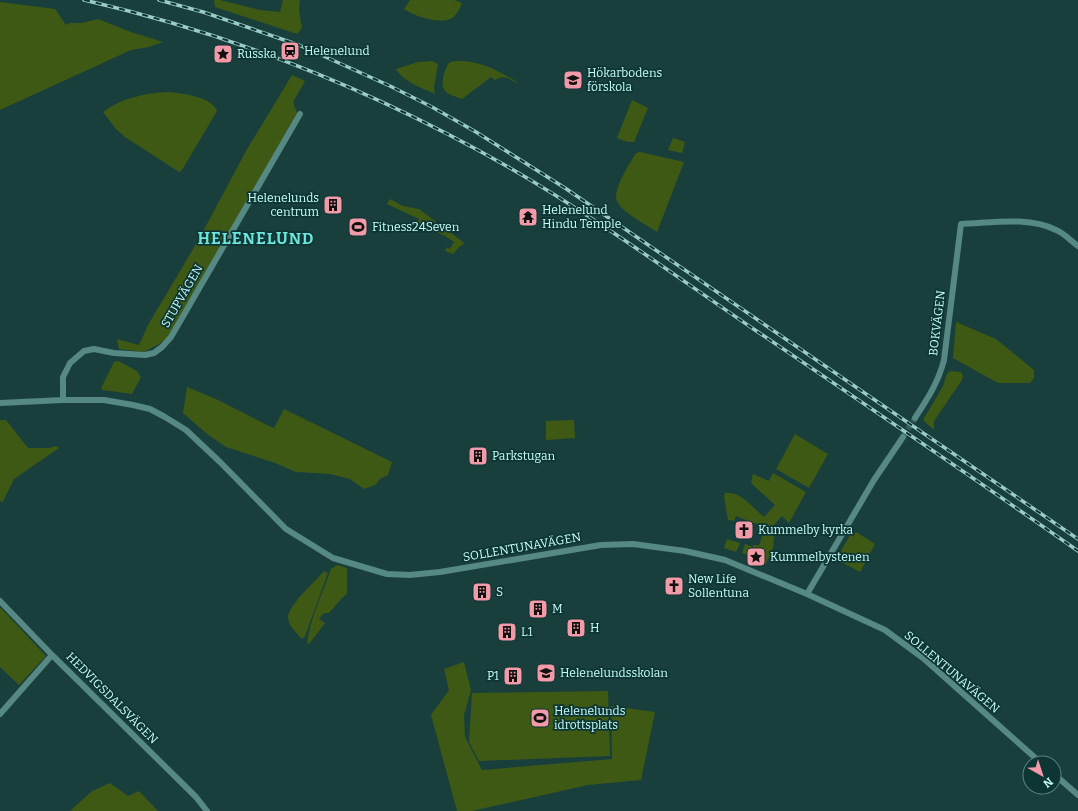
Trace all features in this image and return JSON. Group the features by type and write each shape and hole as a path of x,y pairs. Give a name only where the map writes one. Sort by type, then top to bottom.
{"street":[{"name":"STUPVÄGEN","path":"63,400 63,377 70,363 84,351 94,350 145,355 154,353 171,337 300,114"},
{"name":"BOKVÄGEN","path":"915,418 933,391 944,360 961,224 1014,222 1040,224 1058,231 1078,246"},
{"name":"SOLLENTUNAVÄGEN","path":"0,403 104,400 150,409 186,430 286,529 334,558 387,574 410,575 440,572 601,545 633,544 685,551 725,560 806,594 885,630 923,658 1032,755"},
{"path":"806,594 874,480 903,437"},
{"name":"HEDVIGSDALSVÄGEN","path":"0,601 52,655 196,797 207,811"},
{"path":"0,714 52,655"},
{"path":"1062,781 1078,795"}],"green space":[{"path":"214,0 220,0 260,10 280,12 283,0 300,0 299,11 302,28 297,34 215,7"},
{"path":"410,0 454,0 462,3 454,17 441,21 420,17 404,9"},
{"path":"0,2 55,9 66,25 70,23 82,23 98,19 131,32 163,42 149,47 131,50 0,110"},
{"path":"432,61 438,64 434,88 435,94 403,78 396,69 418,62"},
{"path":"464,61 486,66 514,80 518,84 504,77 495,80 491,77 462,99 452,96 448,94 443,85 444,74 450,62"},
{"path":"292,75 305,81 293,102 297,113 169,337 144,352 119,349 117,339 139,345 148,325 199,239 246,151"},
{"path":"168,92 203,99 214,106 217,111 182,170 179,172 125,137 116,129 103,112 118,103 134,97"},
{"path":"632,100 648,108 634,142 627,142 617,138"},
{"path":"673,138 685,142 682,153 668,150"},
{"path":"640,152 684,162 657,232 629,214 619,205 617,201 617,190 622,177 636,153"},
{"path":"390,199 403,206 419,209 464,244 453,254 445,251 447,247 450,249 454,242 447,237 417,223 419,219 387,204"},
{"path":"956,322 996,339 1034,370 1034,378 1030,383 998,383 953,358"},
{"path":"118,361 137,371 141,377 132,394 102,390 101,388 114,362"},
{"path":"950,371 961,372 963,376 962,380 934,421 934,430 923,420"},
{"path":"187,387 216,399 274,428 284,409 392,462 388,475 380,479 375,485 364,489 350,479 330,474 296,472 275,463 226,447 207,434 183,413"},
{"path":"0,420 6,420 28,448 49,448 56,446 59,448 14,479 2,503 0,500"},
{"path":"574,420 575,438 546,440 546,421"},
{"path":"795,434 828,454 809,488 776,469"},
{"path":"773,473 806,492 789,523 782,516 773,526 775,528 773,548 766,564 742,553 745,544 753,547 753,545 759,545 764,527 736,516 734,521 728,520 724,496 725,493 736,494 764,517 775,505 751,483 753,474 769,481"},
{"path":"852,532 858,533 875,544 860,572 836,559"},
{"path":"727,539 740,543 736,552 724,548"},
{"path":"337,565 347,568 347,594 329,613 324,613 319,619 325,623 309,644 307,643 314,615 331,569"},
{"path":"324,571 328,573 305,636 302,639 290,624 288,618 289,613 297,600"},
{"path":"0,607 46,656 19,685 0,667"},
{"path":"464,662 471,690 464,715 465,737 482,770 612,759 611,706 655,712 641,780 588,785 472,811 457,811 431,715 449,690 444,669"},
{"name":"Helenelunds idrottsplats","path":"608,691 610,756 479,761 469,742 472,693"},
{"path":"110,783 128,796 139,791 158,811 70,811 92,791"}],"tunnel":[{"path":"903,437 915,418"}],"railway":[{"path":"84,0 195,30 303,68 356,90 460,140 573,206 1078,551"},
{"path":"159,0 203,12 299,45 390,86 432,107 476,132 565,188 1078,539"}],"place":[{"name":"Helenelund","path":"290,51"},
{"name":"Russka","path":"223,54"},
{"name":"Hökarbodens förskola","path":"573,80"},
{"name":"Helenelunds centrum","path":"333,205"},
{"name":"Helenelund Hindu Temple","path":"528,217"},
{"name":"Fitness24Seven","path":"358,227"},
{"name":"Parkstugan","path":"478,456"},
{"name":"Kummelby kyrka","path":"744,530"},
{"name":"Kummelbystenen","path":"756,557"},
{"name":"New Life Sollentuna","path":"674,586"},
{"name":"S","path":"482,592"},
{"name":"M","path":"538,609"},
{"name":"H","path":"576,628"},
{"name":"L1","path":"507,632"},
{"name":"Helenelundsskolan","path":"546,673"},
{"name":"P1","path":"513,676"},
{"name":"Helenelunds idrottsplats","path":"540,718"}],"district":[{"name":"HELENELUND","path":"256,238"}]}
